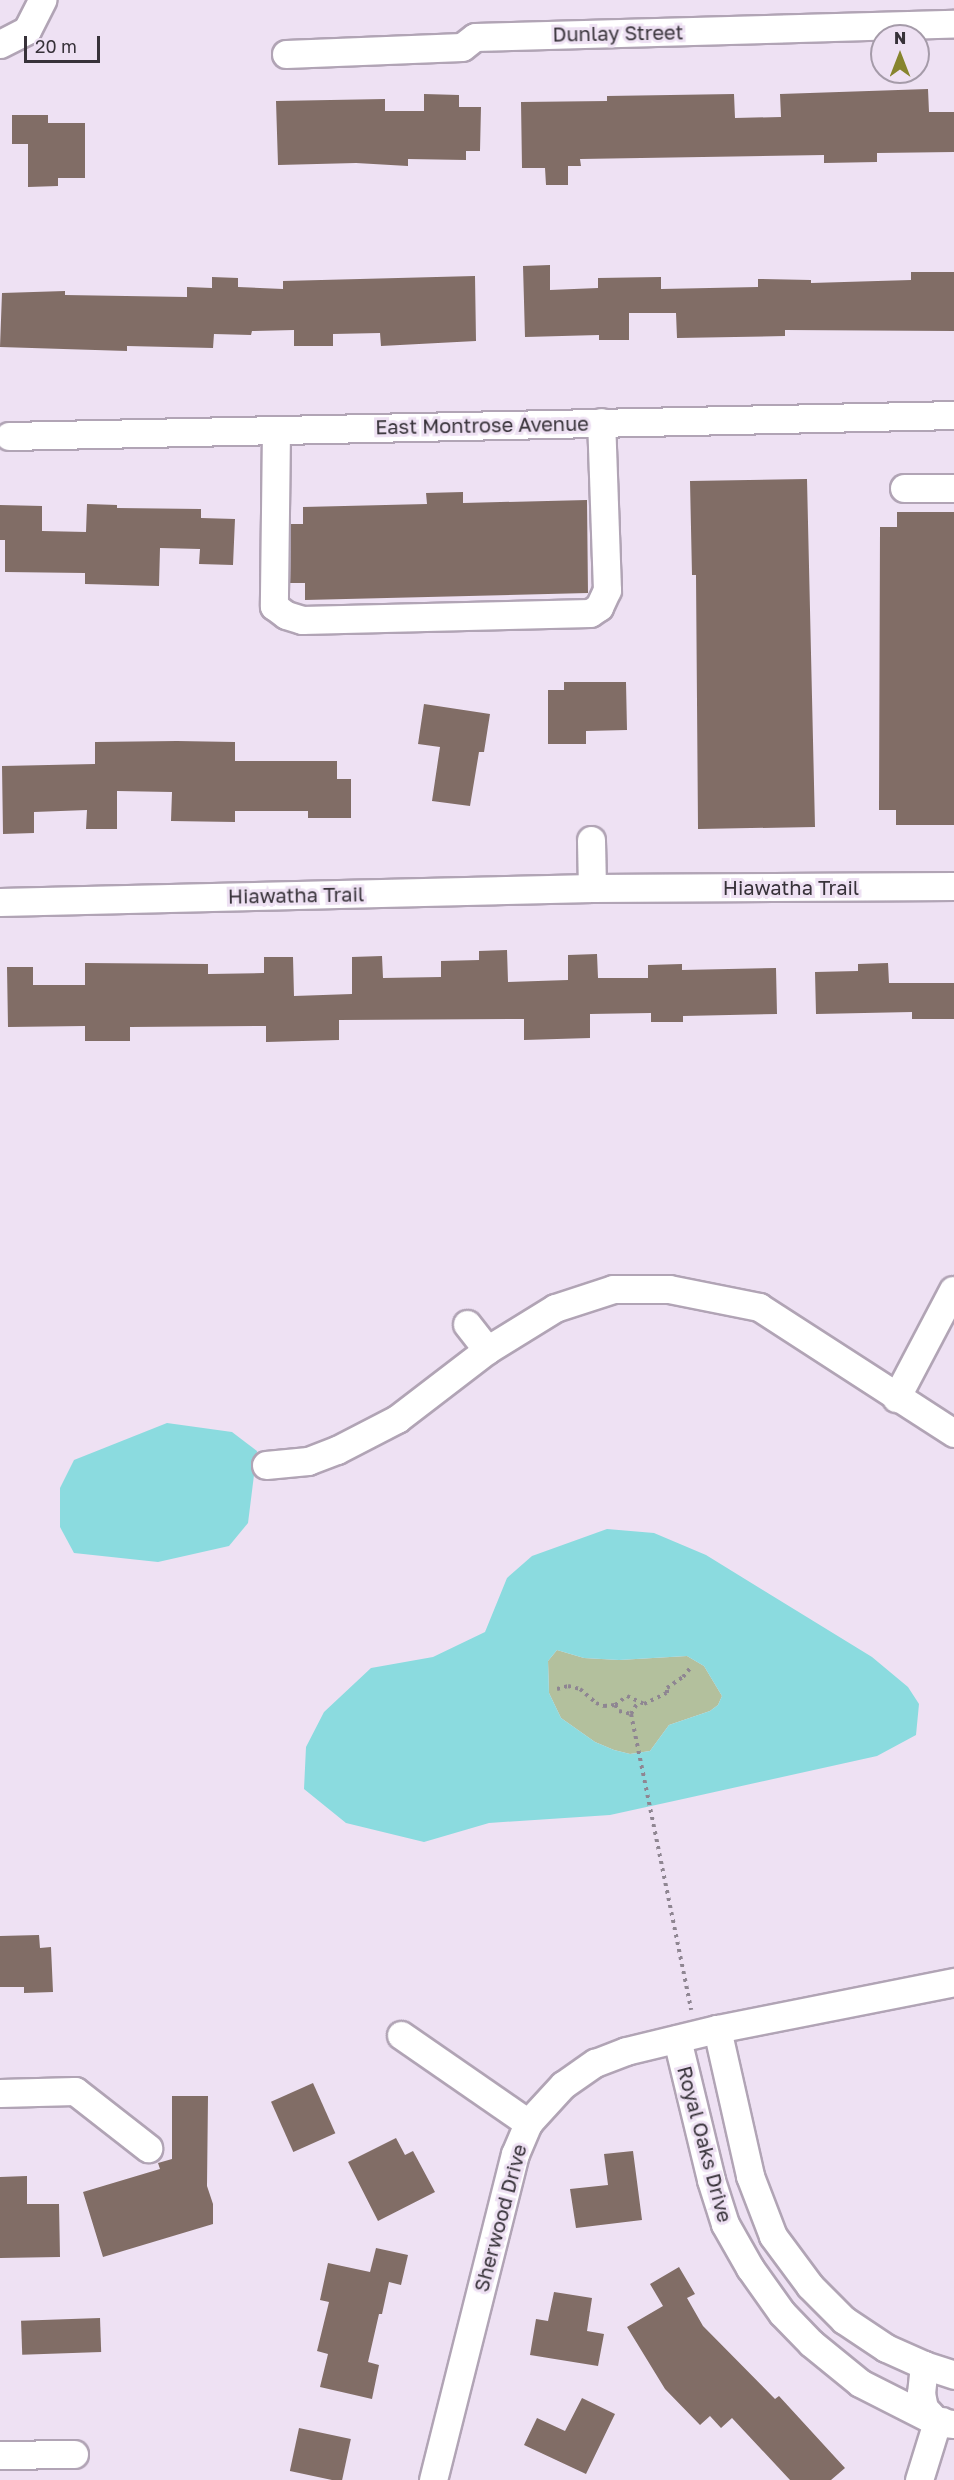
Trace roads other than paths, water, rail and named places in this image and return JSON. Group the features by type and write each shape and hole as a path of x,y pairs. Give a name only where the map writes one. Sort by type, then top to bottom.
{"street":[{"path":"0,44 27,30 42,0"},
{"name":"Dunlay Street","path":"286,54 462,47 475,37 954,24"},
{"name":"East Montrose Avenue","path":"9,436 954,415"},
{"path":"276,430 274,606 286,615 302,620 590,613 599,608 607,590 601,422"},
{"path":"904,488 954,488"},
{"path":"591,840 592,888"},
{"name":"Hiawatha Trail","path":"0,902 592,888 954,886"},
{"path":"266,1466 308,1461 337,1450 397,1419 487,1350 555,1308 613,1289 669,1289 759,1307 879,1383 896,1398 954,1433"},
{"path":"896,1398 952,1290"},
{"path":"467,1324 487,1350"},
{"name":"Sherwood Drive","path":"433,2480 515,2154 528,2123 563,2085 595,2063 626,2051 696,2034 954,1982"},
{"name":"Royal Oaks Drive","path":"696,2034 774,2236 810,2286 844,2320 886,2348 954,2375"},
{"name":"Royal Oaks Drive","path":"696,2034 722,2213 750,2268 782,2313 811,2343 860,2383 894,2402 948,2421"},
{"path":"401,2035 528,2123"},
{"path":"0,2093 75,2091 148,2148"},
{"path":"919,2480 948,2421 924,2408 921,2394 924,2365"},
{"path":"0,2455 74,2454"}]}
